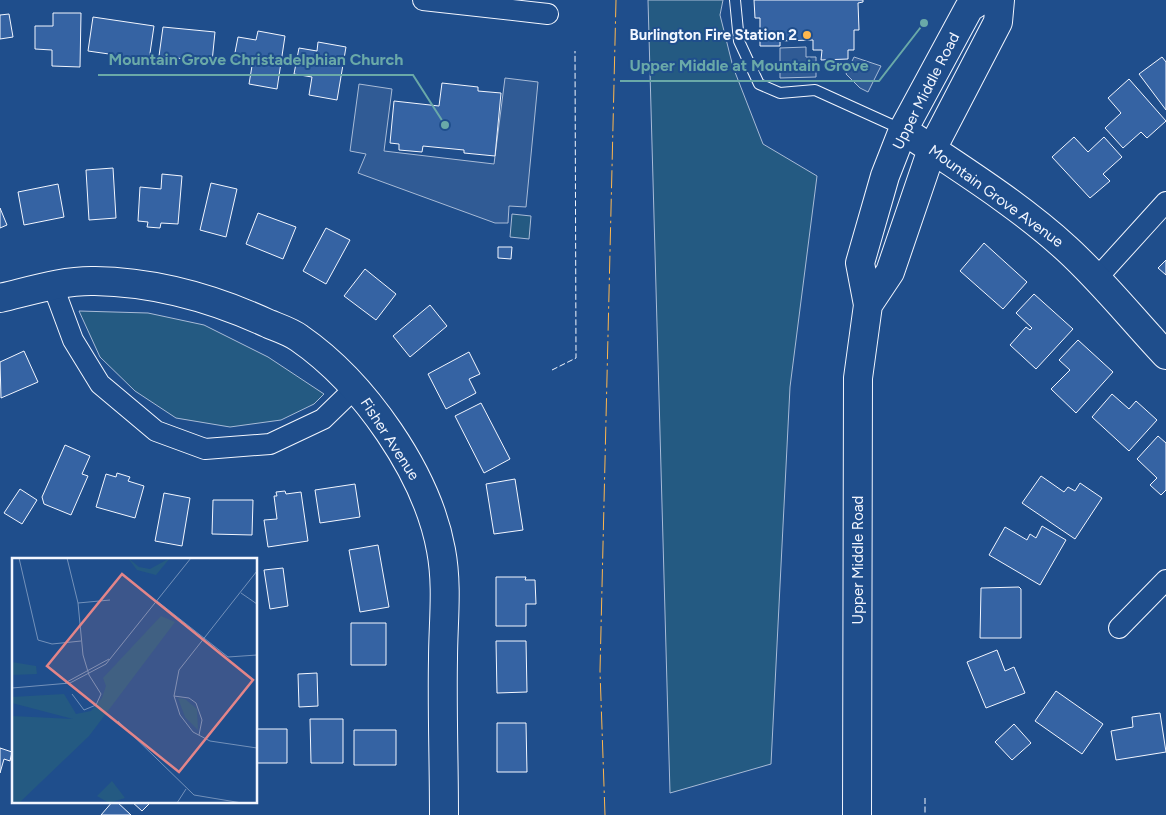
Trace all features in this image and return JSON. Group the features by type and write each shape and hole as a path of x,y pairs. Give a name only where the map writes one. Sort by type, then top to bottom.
{"street":[{"path":"423,0 548,14"},
{"name":"Upper Middle Road","path":"858,815 858,378 868,305 860,263 885,176 903,130 969,8 981,0"},
{"name":"Upper Middle Road","path":"868,305 890,272 932,149 998,22 1000,0"},
{"name":"Mountain Grove Avenue","path":"903,130 1023,213 1066,248 1097,278 1166,355"},
{"path":"1097,278 1166,202"},
{"name":"Fisher Avenue","path":"0,298 53,286 94,281 153,286 194,296 239,310 299,338 356,387 385,427 422,490 441,550 445,608 442,658 444,815"},
{"path":"53,286 73,340 100,384 156,431 205,449 270,444 322,418 356,387"},
{"path":"1119,628 1166,580"}],"lane":[{"path":"735,0 739,41 759,84 780,93 815,90 903,130"}],"shaded area":[{"path":"648,0 723,0 720,15 733,67 763,144 817,176 790,387 771,764 670,793"},
{"path":"806,47 806,57 816,57 816,77 780,78 780,48"},
{"path":"854,57 881,66 868,92 860,88 846,74"},
{"path":"505,78 538,82 526,207 509,206 508,223 495,223 358,173 366,154 350,151 359,84 392,89 384,151 494,164"},
{"path":"512,214 531,216 529,239 510,237"},
{"path":"79,311 148,313 204,325 268,357 324,394 314,404 281,420 230,427 176,418 135,391 100,357"}],"building":[{"name":"Burlington Fire Station 2","path":"754,0 863,0 863,2 858,3 859,30 854,30 854,50 848,50 848,59 821,60 822,50 813,50 813,40 780,41 780,46 760,46 760,18 755,18"},
{"path":"53,13 81,13 80,67 52,66 52,50 35,49 35,26 53,26"},
{"path":"9,14 13,37 0,39 0,15"},
{"path":"93,17 154,26 149,60 134,58 134,63 109,58 109,54 88,51"},
{"path":"163,27 215,32 212,62 159,56"},
{"path":"258,31 285,36 277,89 249,84 252,66 233,63 238,37 256,40"},
{"path":"318,42 346,47 337,100 309,95 312,77 294,74 299,48 317,51"},
{"path":"1162,57 1166,62 1166,110 1139,74"},
{"path":"1129,79 1166,121 1147,138 1141,132 1123,148 1105,128 1121,113 1108,98"},
{"path":"442,83 478,87 478,91 501,93 495,156 464,153 464,150 423,146 422,152 399,150 399,144 390,143 394,101 439,106"},
{"path":"1074,137 1088,152 1104,137 1122,157 1103,174 1110,181 1090,198 1052,157"},
{"path":"113,168 116,218 89,220 86,170"},
{"path":"162,174 182,176 178,224 161,223 160,228 147,227 148,222 138,221 140,187 161,189"},
{"path":"211,183 237,189 226,237 200,230"},
{"path":"58,184 64,217 24,225 18,192"},
{"path":"0,208 7,225 0,228"},
{"path":"258,213 296,227 283,259 246,244"},
{"path":"326,228 350,240 326,284 303,271"},
{"path":"984,243 1027,282 1003,309 960,271"},
{"path":"498,247 512,247 511,259 498,258"},
{"path":"1166,260 1166,275 1158,268"},
{"path":"365,269 396,294 376,320 344,296"},
{"path":"1034,294 1073,329 1036,369 1010,345 1026,327 1030,330 1032,328 1016,313"},
{"path":"430,305 447,326 410,357 393,336"},
{"path":"1078,340 1113,372 1076,413 1051,389 1070,370 1059,360"},
{"path":"24,351 38,382 1,398 0,362"},
{"path":"469,352 480,374 469,379 476,393 446,409 428,374"},
{"path":"1112,394 1129,409 1136,401 1157,420 1129,451 1092,417"},
{"path":"481,403 510,459 484,473 455,416"},
{"path":"1158,436 1166,443 1166,490 1161,495 1150,485 1157,478 1137,459"},
{"path":"65,445 90,456 82,474 88,476 71,515 44,504 42,497"},
{"path":"117,473 130,477 128,481 144,486 135,518 96,507 106,474 116,477"},
{"path":"1041,476 1064,492 1068,487 1075,491 1080,483 1102,498 1075,539 1022,503"},
{"path":"515,479 523,530 494,534 486,484"},
{"path":"355,484 360,517 320,523 315,490"},
{"path":"20,489 37,500 22,524 4,513"},
{"path":"285,491 286,494 301,492 308,541 268,547 264,520 277,519 274,496 277,496 276,492"},
{"path":"164,493 190,498 182,546 155,541"},
{"path":"213,500 253,500 252,535 212,534"},
{"path":"1042,526 1066,540 1040,585 989,555 1005,527 1027,540 1030,534 1036,538"},
{"path":"378,545 389,607 360,612 349,550"},
{"path":"283,568 288,606 270,609 264,570"},
{"path":"496,577 526,577 525,580 535,580 536,604 526,604 526,626 496,626"},
{"path":"1019,587 1021,589 1021,638 980,638 981,588"},
{"path":"351,623 386,623 386,665 351,665"},
{"path":"496,641 526,641 527,692 497,693"},
{"path":"997,650 1005,671 1014,667 1025,693 986,708 967,662"},
{"path":"317,673 318,706 299,707 298,674"},
{"path":"1056,691 1103,724 1082,754 1035,721"},
{"path":"1160,713 1166,752 1116,760 1111,731 1133,727 1132,717"},
{"path":"310,719 343,719 343,763 311,763"},
{"path":"497,723 526,723 527,772 497,772"},
{"path":"1014,724 1031,743 1012,760 995,742"},
{"path":"258,729 287,729 287,763 258,763"},
{"path":"354,730 396,730 396,765 354,765"},
{"path":"0,748 12,752 10,761 4,759 0,773"},
{"path":"112,802 117,802 131,815 101,815"},
{"path":"132,802 151,802 142,811"}],"fence":[{"path":"552,370 576,358 575,51"},
{"path":"925,798 925,815"}],"power":[{"path":"605,815 600,671 616,0"}],"place":[{"name":"Upper Middle at Mountain Grove","path":"924,23"},
{"name":"Burlington Fire Station 2","path":"807,35"},
{"name":"Mountain Grove Christadelphian Church","path":"445,125"}]}
